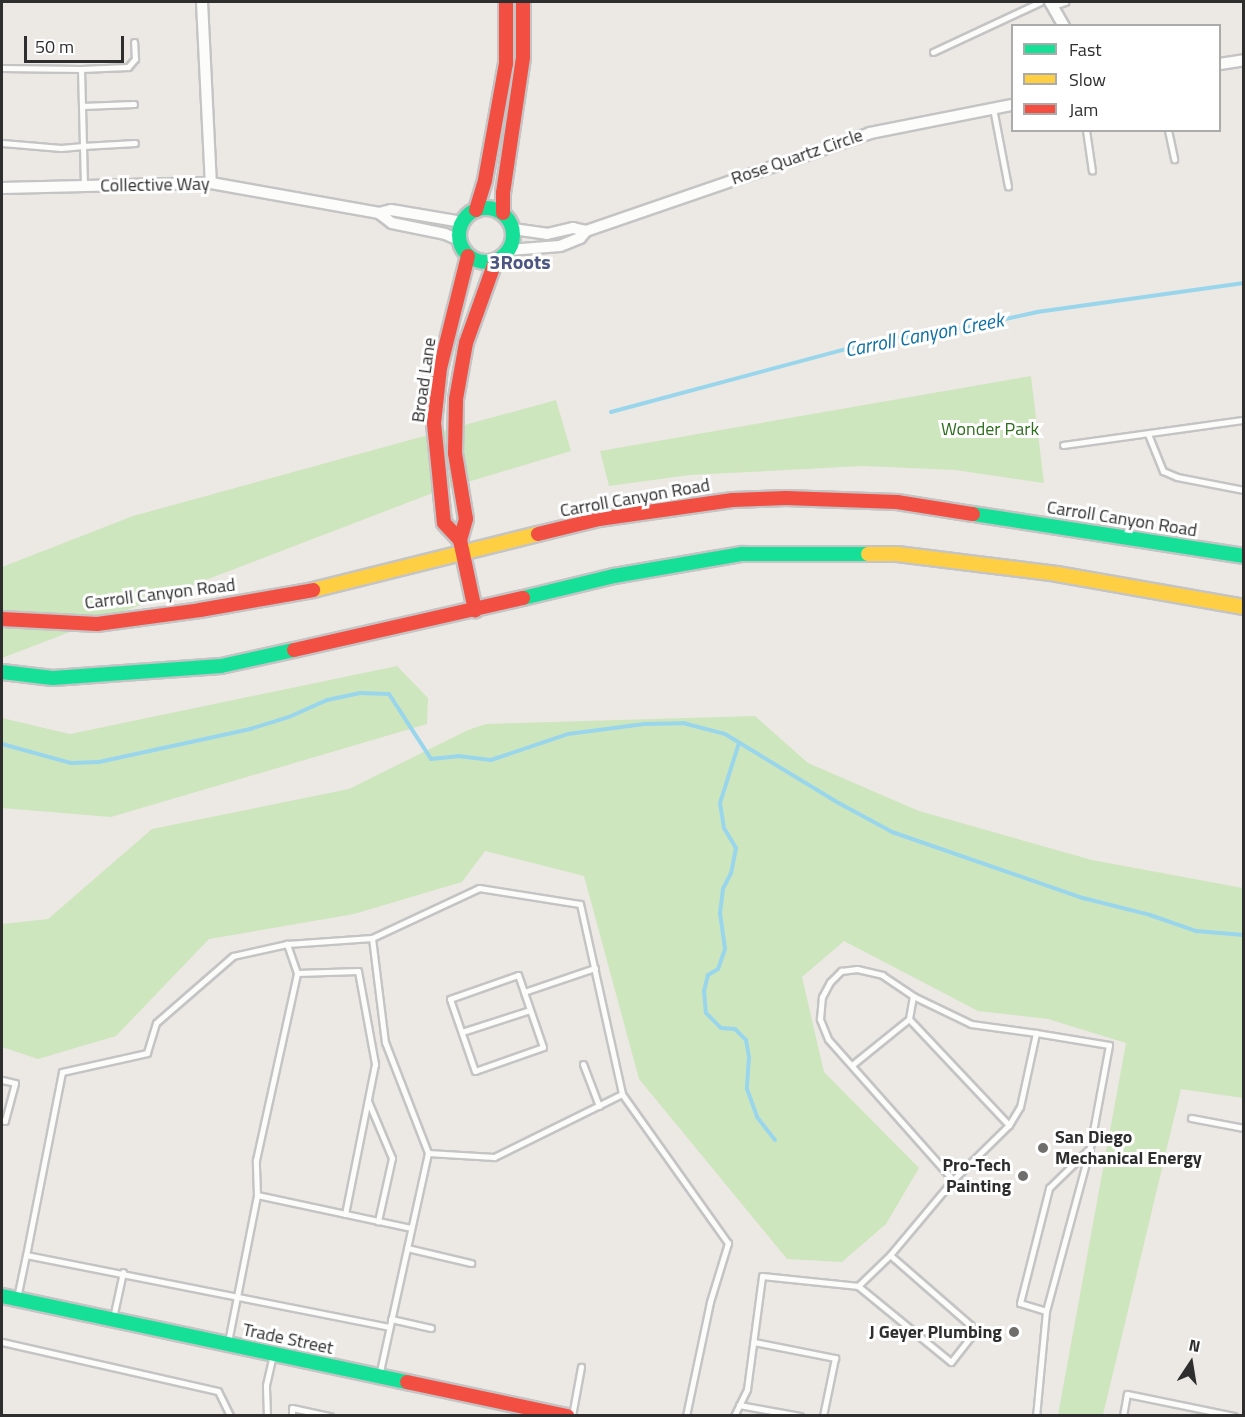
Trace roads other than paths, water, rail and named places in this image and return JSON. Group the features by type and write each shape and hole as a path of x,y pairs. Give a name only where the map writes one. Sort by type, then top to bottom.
{"main road":[{"path":"476,210 495,209 503,213 513,229 510,250 495,262 485,263 468,256 459,240 462,222 476,210 483,188 506,63 506,2"},
{"path":"503,213 503,194 524,57 523,2"},
{"name":"Broad Lane","path":"462,547 444,523 434,423 440,368 468,256"},
{"name":"Broad Lane","path":"475,610 462,547 466,519 455,453 453,417 466,343 495,262"},
{"name":"Carroll Canyon Road","path":"2,619 97,624 296,594 462,547 599,519 733,500 786,498 897,502 1244,556"},
{"path":"2,672 53,678 221,666 475,610 614,576 742,554 897,554 1057,574 1244,607"},
{"name":"Trade Street","path":"2,1296 567,1416"}],"street":[{"path":"202,2 211,183"},
{"path":"1051,4 1063,24"},
{"path":"1221,64 1244,60"},
{"name":"Rose Quartz Circle","path":"510,250 560,246 580,238 586,231 870,133 1011,105"},
{"name":"Collective Way","path":"2,188 211,183 379,213 391,210 462,222"},
{"name":"Collective Way","path":"379,213 392,223 445,234 459,240"},
{"name":"Rose Quartz Circle","path":"513,229 547,234 573,228 586,231"}],"lane":[{"path":"933,52 1040,2"},
{"path":"1051,4 1065,2"},
{"path":"2,68 128,67 135,59 134,42"},
{"path":"81,69 84,186"},
{"path":"82,106 134,104"},
{"path":"993,108 1008,187"},
{"path":"1086,132 1092,171"},
{"path":"1168,132 1174,159"},
{"path":"2,143 61,148 135,143"},
{"path":"1063,445 1244,420"},
{"path":"1148,434 1163,471 1177,477 1244,490"},
{"path":"17,1300 62,1072 147,1053 156,1023 233,956 287,944 372,938 479,888 580,904 622,1094 728,1243 710,1302 686,1416"},
{"path":"372,938 385,1042 428,1153 379,1376"},
{"path":"228,1344 257,1195 256,1160 297,973 287,944"},
{"path":"524,992 594,968"},
{"path":"953,1180 828,1039 820,1019 822,997 830,982 841,971 857,969 882,975 913,996 971,1024 1109,1045 1090,1148 1046,1311 1036,1416"},
{"path":"297,973 358,971 375,1064 345,1214"},
{"path":"518,975 524,992 543,1047 475,1071 450,999 518,975"},
{"path":"852,1065 909,1019 913,996"},
{"path":"462,1032 530,1010"},
{"path":"909,1019 1009,1125"},
{"path":"858,1286 890,1255 953,1180 1009,1125 1020,1107 1036,1033"},
{"path":"583,1064 599,1106"},
{"path":"2,1080 15,1083 5,1121 2,1120"},
{"path":"428,1153 494,1157 622,1094"},
{"path":"368,1099 392,1158 378,1221"},
{"path":"1191,1118 1244,1128"},
{"path":"1046,1311 1020,1303 1049,1188 1090,1148"},
{"path":"257,1195 411,1228"},
{"path":"407,1248 471,1263"},
{"path":"26,1255 123,1272 389,1327"},
{"path":"734,1416 747,1389 762,1276 858,1286 951,1362 976,1330 890,1255"},
{"path":"112,1320 123,1272"},
{"path":"391,1319 431,1328"},
{"path":"2,1342 218,1391 230,1416"},
{"path":"754,1342 834,1358 823,1416"},
{"path":"267,1416 266,1384 273,1354"},
{"path":"572,1416 581,1367"},
{"path":"1123,1416 1127,1395 1234,1416"},
{"path":"740,1405 800,1416"},
{"path":"292,1416 292,1408 330,1416"}],"waterway":[{"name":"Carroll Canyon Creek","path":"611,412 872,342 970,327 1037,312 1244,283"},
{"path":"2,744 71,763 99,762 250,729 289,717 327,700 360,693 389,694 431,759 458,756 491,760 568,734 644,724 683,723 725,734 835,801 892,832 1083,898 1150,915 1196,931 1244,935"},
{"path":"739,743 720,803 724,828 736,848 731,873 723,889 720,913 725,949 718,969 708,975 704,991 706,1013 721,1028 735,1029 746,1040 749,1057 747,1089 757,1117 775,1140"}],"place":[{"name":"San Diego Mechanical Energy","path":"1043,1148"},
{"name":"Pro-Tech Painting","path":"1023,1176"},
{"name":"J Geyer Plumbing","path":"1014,1332"}],"district":[{"name":"3Roots","path":"520,261"}],"park label":[{"name":"Wonder Park","path":"990,429"}]}
